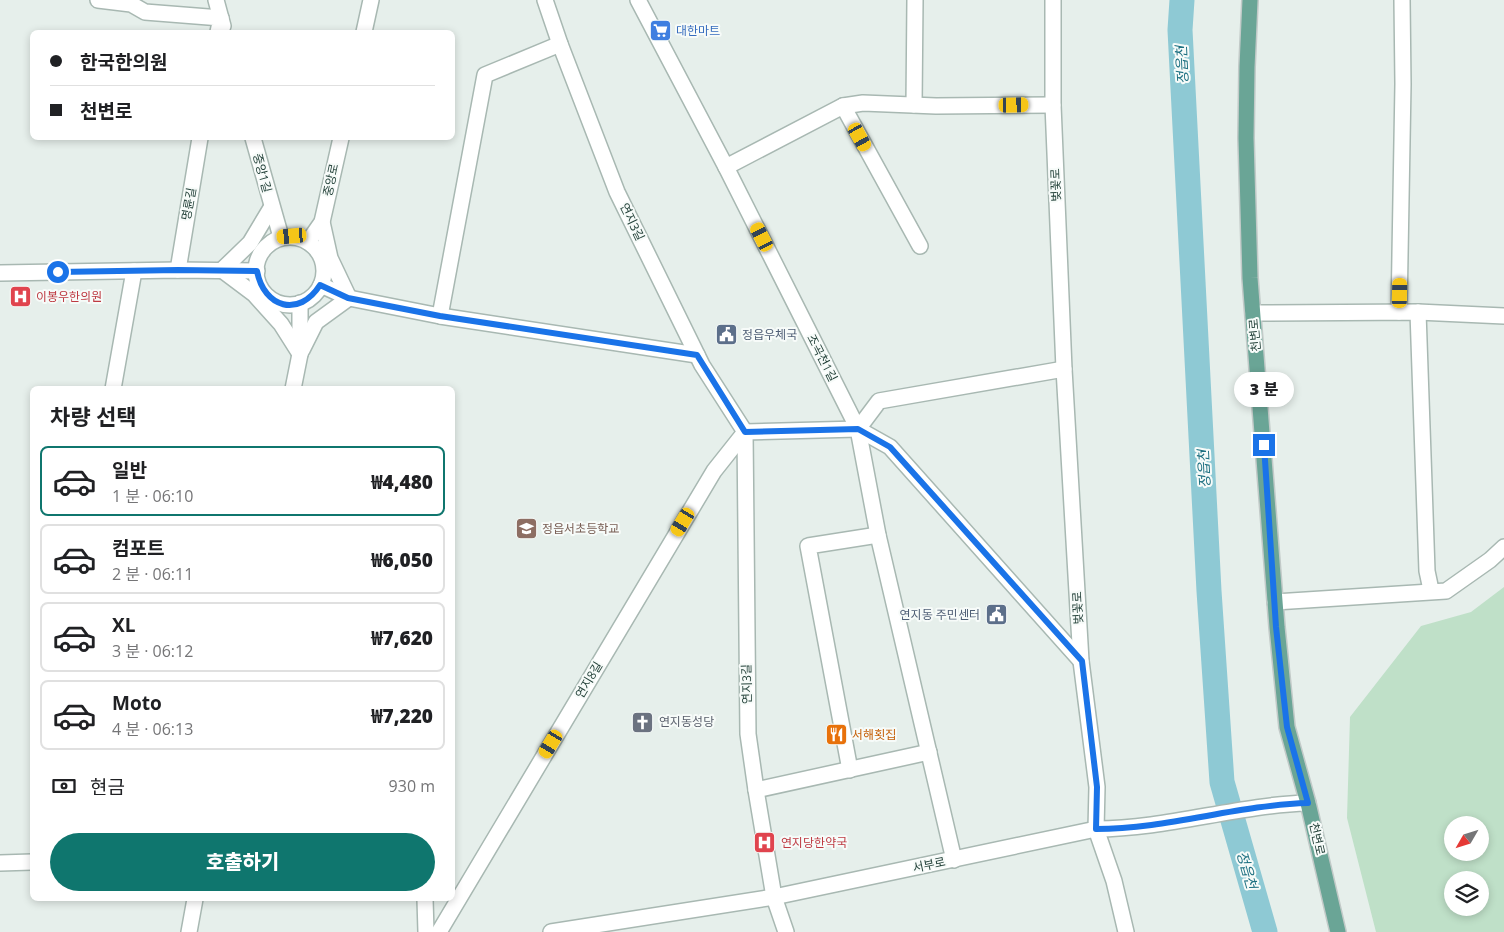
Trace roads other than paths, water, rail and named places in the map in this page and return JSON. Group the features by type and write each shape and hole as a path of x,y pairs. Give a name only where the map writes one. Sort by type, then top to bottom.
{"main road":[{"name":"천변로","path":"1250,0 1246,138 1250,278 1275,602 1287,727 1308,803 1338,932"}],"street":[{"path":"98,0 131,4 145,12 221,28 216,0"},
{"path":"364,30 371,0"},
{"name":"연지3길","path":"545,0 617,192 697,355 745,432 748,734 774,897 786,932"},
{"name":"조곡천1길","path":"638,0 726,167 858,429 878,535 954,860"},
{"path":"914,105 915,0"},
{"name":"벚꽃로","path":"1053,0 1053,105 1064,369 1082,661 1097,787 1096,829 1114,881 1126,932"},
{"path":"1399,312 1403,84 1402,0"},
{"path":"440,316 485,75 560,44"},
{"path":"726,167 843,106 863,103 1053,105"},
{"path":"843,106 920,246"},
{"name":"명륜길","path":"178,270 200,140"},
{"name":"중앙1길","path":"253,140 281,237"},
{"name":"중앙로","path":"322,222 340,140"},
{"path":"222,270 250,243 271,208 283,226 304,230 322,222"},
{"path":"322,222 330,258 348,298"},
{"path":"308,242 322,222"},
{"path":"292,236 308,242 322,260 324,272 315,294 306,302 293,305 281,304 268,297 259,284 257,271 257,260 263,250 281,237 292,236"},
{"path":"114,386 134,270"},
{"path":"0,273 134,270 257,271"},
{"path":"222,270 254,294 281,324 300,354"},
{"path":"320,285 348,298 440,316 697,355"},
{"path":"300,354 316,322 348,298"},
{"path":"294,386 300,354 300,303"},
{"path":"1253,313 1418,312 1504,316"},
{"path":"1418,312 1427,571 1432,590"},
{"path":"858,429 879,402 1064,369"},
{"path":"745,432 858,429 890,447 1082,661"},
{"name":"연지8길","path":"439,932 714,471 745,432"},
{"path":"850,770 808,546 878,535"},
{"path":"1275,602 1432,590 1446,591 1504,548"},
{"path":"756,790 929,752"},
{"name":"서부로","path":"550,932 774,897 1096,829 1122,829 1276,804 1308,803"},
{"path":"0,863 30,862"},
{"path":"190,932 195,901"},
{"path":"425,901 426,932"}],"waterway":[{"name":"정읍천","path":"1182,0 1180,30 1209,591 1222,782 1265,932"}],"place":[{"name":"대한마트","path":"660,31"},
{"name":"이봉우한의원","path":"20,297"},
{"name":"정읍우체국","path":"726,335"},
{"name":"정읍서초등학교","path":"526,529"},
{"name":"연지동 주민센터","path":"996,615"},
{"name":"연지동성당","path":"643,722"},
{"name":"서해횟집","path":"836,735"},
{"name":"연지당한약국","path":"765,843"}]}
